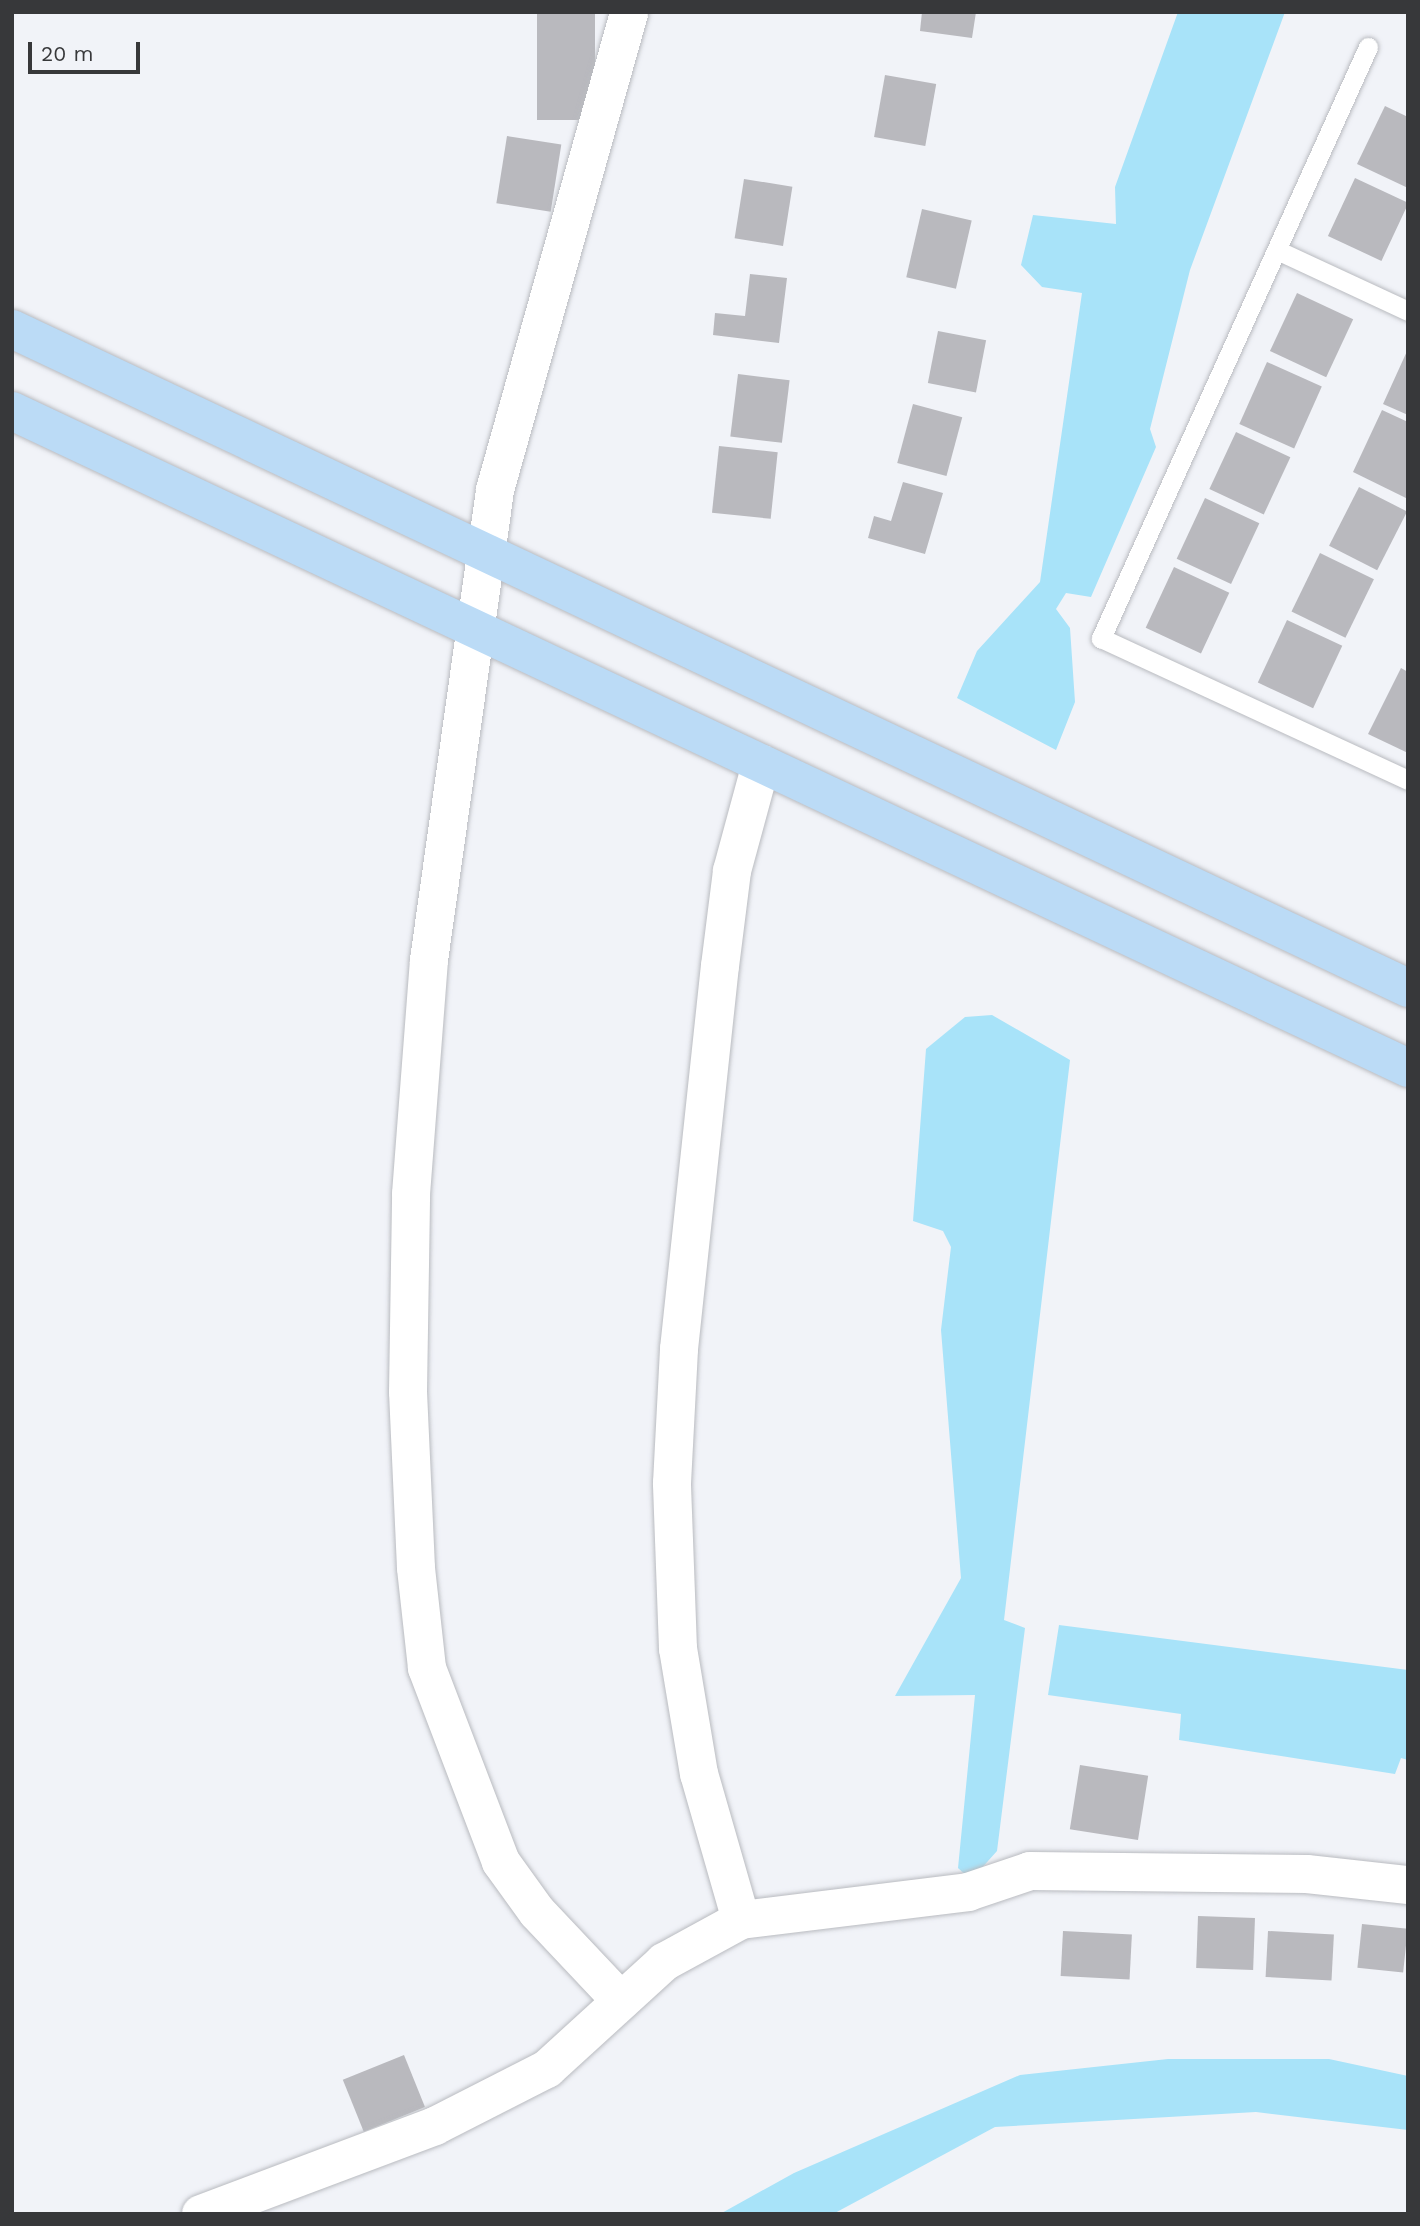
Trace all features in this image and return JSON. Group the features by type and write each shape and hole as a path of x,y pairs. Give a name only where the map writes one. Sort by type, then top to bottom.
{"main road":[{"path":"12,330 1408,988"},
{"path":"12,411 1408,1069"}],"street":[{"path":"621,2001 537,1912 501,1862 473,1797 427,1668 416,1568 408,1392 411,1194 429,960 495,490 629,12"},
{"path":"741,1920 699,1774 678,1649 672,1483 679,1349 730,884 761,764"},
{"path":"201,2214 446,2120 547,2068 664,1962 741,1920 956,1894 1030,1871 1307,1874 1408,1885"}],"lane":[{"path":"1368,47 1279,251 1101,638 1408,780"},
{"path":"1279,251 1408,311"}],"water":[{"path":"1178,12 1285,12 1190,270 1150,429 1156,447 1091,597 1066,593 1056,609 1070,628 1075,702 1056,750 957,698 977,651 1040,582 1082,293 1042,287 1021,265 1033,215 1116,224 1115,187"},
{"path":"992,1015 1070,1060 1004,1620 1025,1628 997,1851 971,1880 958,1868 975,1695 895,1696 961,1578 941,1330 951,1247 943,1231 913,1221 926,1049 965,1017"},
{"path":"1059,1625 1408,1670 1408,1760 1401,1758 1395,1774 1179,1740 1181,1714 1048,1695"},
{"path":"1168,2059 1329,2059 1408,2076 1408,2130 1256,2112 995,2127 833,2214 720,2214 794,2173 1020,2075"}],"building":[{"path":"537,12 595,12 595,120 537,120"},
{"path":"922,12 976,12 972,38 920,31"},
{"path":"885,75 936,84 925,146 874,137"},
{"path":"1385,106 1408,117 1408,188 1357,164"},
{"path":"507,136 561,145 551,212 496,203"},
{"path":"1355,178 1408,203 1381,261 1328,236"},
{"path":"744,179 792,187 783,246 735,238"},
{"path":"922,209 972,220 956,289 906,277"},
{"path":"750,274 787,278 779,343 713,335 715,313 745,316"},
{"path":"1297,293 1353,319 1326,377 1270,351"},
{"path":"938,331 986,340 976,392 928,383"},
{"path":"1408,349 1408,415 1383,404"},
{"path":"1267,362 1322,386 1294,449 1239,424"},
{"path":"738,374 790,380 782,443 730,437"},
{"path":"913,404 962,417 946,476 897,463"},
{"path":"1382,410 1408,422 1408,499 1353,472"},
{"path":"1236,432 1290,457 1264,514 1209,489"},
{"path":"719,446 778,452 771,519 712,513"},
{"path":"903,482 943,493 925,554 868,538 874,516 891,521"},
{"path":"1359,487 1407,512 1377,570 1329,546"},
{"path":"1205,498 1259,523 1231,584 1177,559"},
{"path":"1320,553 1374,579 1345,638 1292,611"},
{"path":"1174,567 1229,593 1201,654 1146,628"},
{"path":"1287,620 1342,646 1313,708 1258,683"},
{"path":"1401,668 1408,672 1408,753 1368,734"},
{"path":"1080,1765 1148,1776 1138,1840 1070,1829"},
{"path":"1198,1916 1255,1918 1253,1970 1196,1968"},
{"path":"1362,1924 1408,1929 1403,1973 1357,1968"},
{"path":"1063,1931 1132,1935 1130,1980 1061,1976"},
{"path":"1268,1931 1334,1934 1332,1980 1266,1977"},
{"path":"404,2055 425,2107 364,2132 343,2080"}]}
